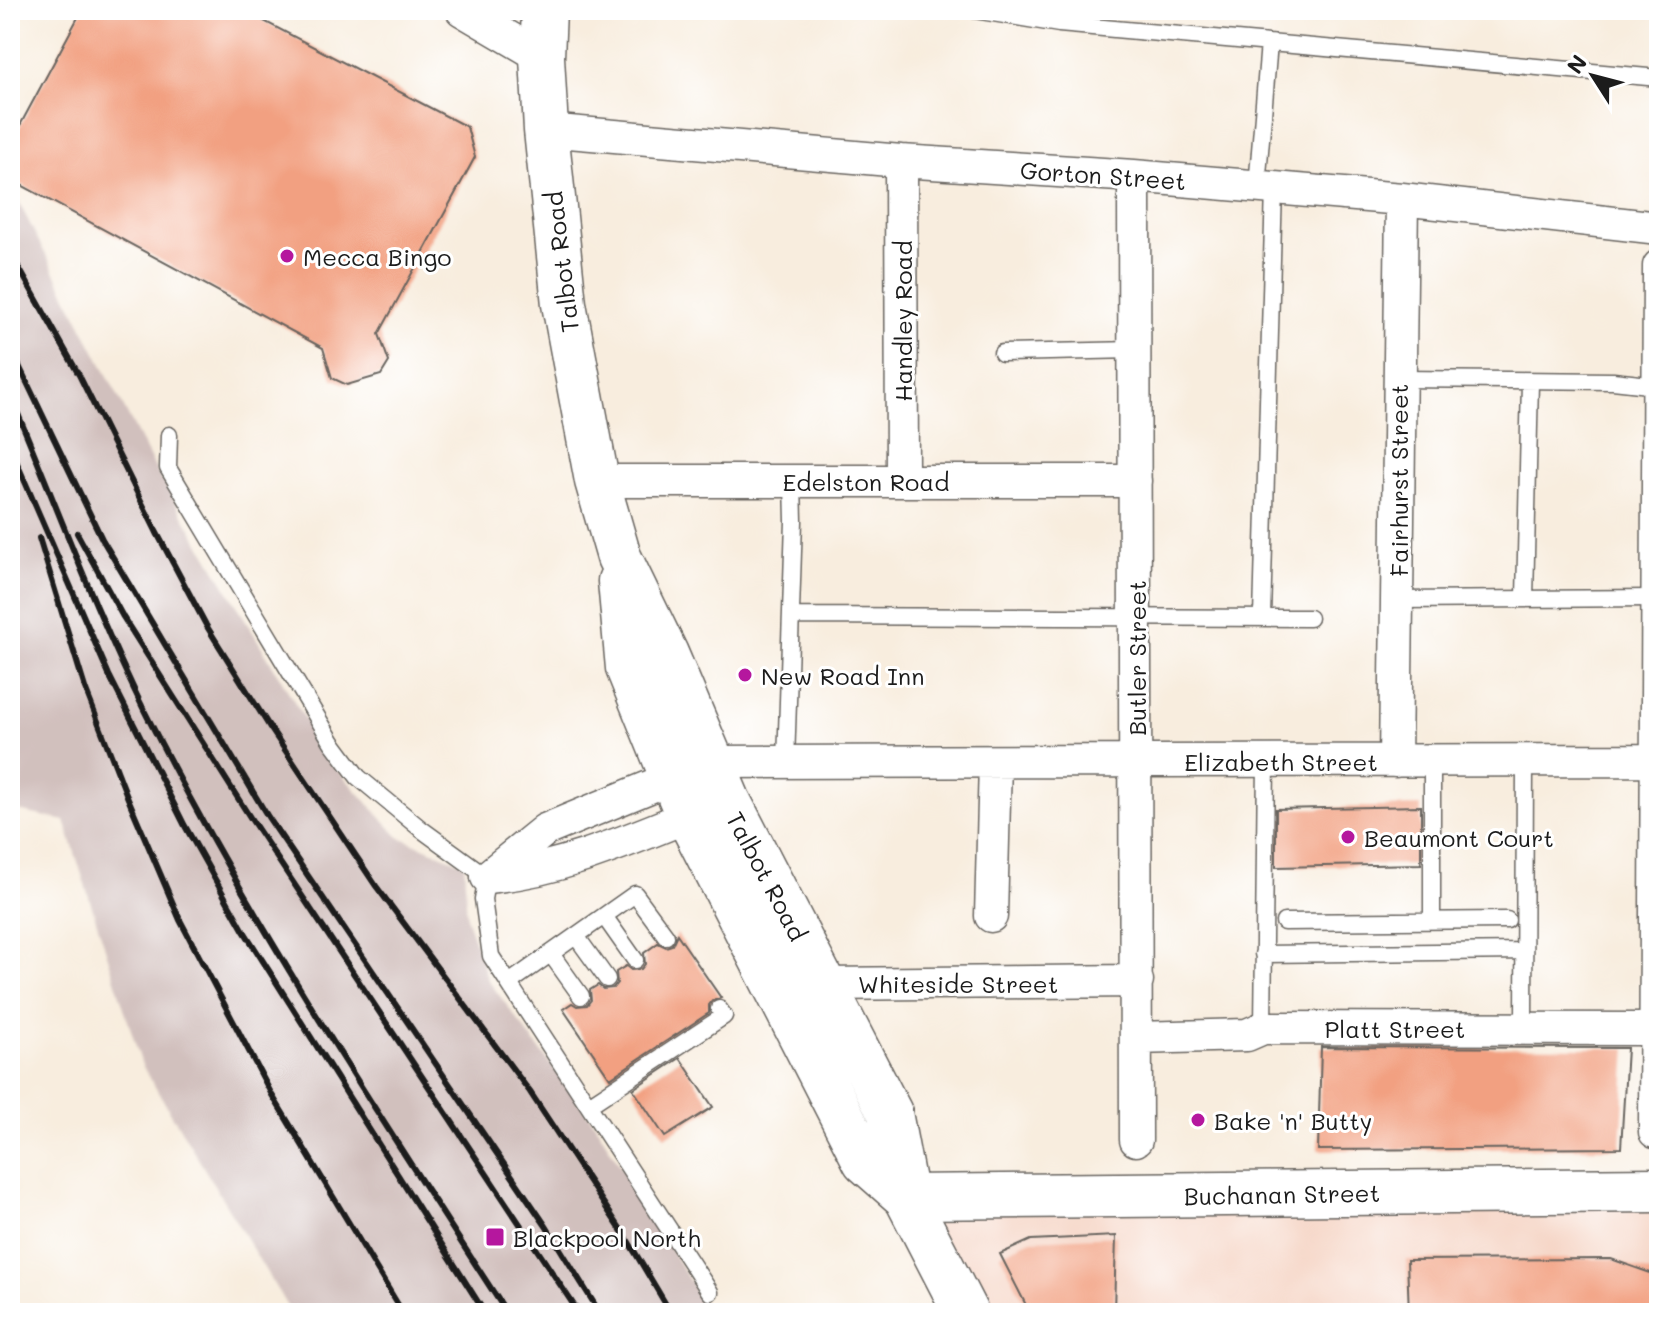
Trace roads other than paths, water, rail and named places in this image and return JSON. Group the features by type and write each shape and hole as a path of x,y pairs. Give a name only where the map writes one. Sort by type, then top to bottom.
{"main road":[{"name":"Talbot Road","path":"544,10 542,57 546,130 564,304 597,481 619,557 666,654 700,789 784,1003 865,1161 906,1197"},
{"name":"Talbot Road","path":"700,789 824,984 890,1113 906,1197 966,1313"},
{"name":"Buchanan Street","path":"906,1197 1659,1190"}],"street":[{"path":"462,10 542,57"},
{"name":"Gorton Street","path":"546,130 901,161 1266,187 1659,228"},
{"name":"Handley Road","path":"901,161 902,481"},
{"name":"Butler Street","path":"1134,176 1136,1140"},
{"name":"Fairhurst Street","path":"1395,761 1402,199"},
{"path":"1655,1132 1659,266"},
{"name":"Edelston Road","path":"597,481 1135,481"},
{"name":"Elizabeth Street","path":"700,789 786,762 1658,760"},
{"path":"991,916 995,762"},
{"name":"Talbot Road","path":"487,877 515,875 553,865 700,789"},
{"name":"Whiteside Street","path":"784,1003 824,984 1137,981"},
{"name":"Platt Street","path":"1137,1038 1247,1035 1263,1028 1524,1028 1656,1040"}],"lane":[{"path":"974,10 1059,24 1659,78"},
{"path":"1262,617 1269,43"},
{"path":"1002,353 1134,350"},
{"path":"1399,379 1613,381 1658,386"},
{"path":"1525,598 1530,382"},
{"path":"169,435 168,468 332,742 358,777 421,829 487,877 483,899 491,956 710,1292"},
{"path":"786,762 793,481"},
{"path":"1397,600 1657,598"},
{"path":"791,616 1309,618"},
{"path":"1432,759 1432,920"},
{"path":"1524,1028 1525,760"},
{"path":"1263,1028 1266,761"},
{"path":"509,983 635,894 666,936"},
{"path":"604,916 635,960"},
{"path":"1284,922 1507,920"},
{"path":"576,936 607,979"},
{"path":"1263,954 1524,951"},
{"path":"551,954 581,996"},
{"path":"589,1105 690,1034 724,1016 719,1009"}],"railway":[{"path":"10,252 79,375 206,625 376,886 530,1092 627,1239 671,1313"},
{"path":"10,347 102,539 268,817 546,1226 600,1313"},
{"path":"10,395 109,634 185,790 318,1017 507,1313"},
{"path":"10,447 109,675 185,826 244,931 485,1313"},
{"path":"77,533 123,617 253,822 579,1313"},
{"path":"39,538 85,688 180,920 272,1095 403,1313"}],"place":[{"name":"Mecca Bingo","path":"287,256"},
{"name":"New Road Inn","path":"745,675"},
{"name":"Beaumont Court","path":"1348,837"},
{"name":"Bake 'n' Butty","path":"1198,1120"},
{"name":"Blackpool North","path":"495,1237"}]}
